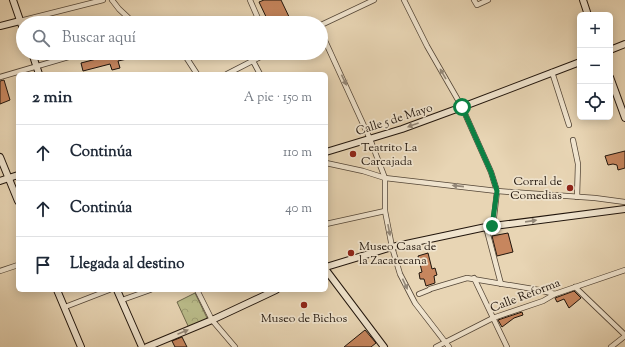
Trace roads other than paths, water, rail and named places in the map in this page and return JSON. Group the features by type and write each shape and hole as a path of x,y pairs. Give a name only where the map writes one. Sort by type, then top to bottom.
{"street":[{"path":"13,0 18,16"},
{"path":"40,16 103,0"},
{"path":"112,0 126,16"},
{"path":"250,0 257,16"},
{"path":"328,22 374,0"},
{"path":"404,0 427,46 462,107 491,172 497,191 490,227 501,284"},
{"path":"474,0 477,5 488,0"},
{"path":"583,0 587,12"},
{"path":"0,26 16,22"},
{"path":"613,49 625,44"},
{"path":"328,47 370,139 385,178 385,211 392,247 400,274 411,298 449,347"},
{"path":"34,60 38,72"},
{"path":"16,72 57,60"},
{"path":"188,60 196,72"},
{"path":"232,72 253,61 259,72"},
{"name":"Calle 5 de Mayo","path":"328,151 370,139 462,107 577,63"},
{"path":"0,77 16,72"},
{"path":"552,72 569,125"},
{"path":"613,84 625,118"},
{"path":"573,140 578,164 577,197"},
{"path":"0,157 16,196"},
{"path":"328,163 363,171 385,178 497,191 625,202"},
{"path":"0,181 16,176"},
{"path":"328,268 392,247 490,227 625,208"},
{"path":"328,224 385,211"},
{"path":"0,271 16,265"},
{"name":"Calle Reforma","path":"436,347 445,341 493,318 625,270"},
{"path":"328,272 384,347"},
{"path":"419,294 467,278 474,278 556,294"},
{"path":"474,278 507,347"},
{"path":"575,287 625,336 610,347"},
{"path":"58,292 81,347"},
{"path":"65,307 104,292"},
{"path":"118,292 142,347"},
{"path":"122,300 144,292"},
{"path":"198,292 212,320 235,347"},
{"path":"147,347 212,320 272,292"}],"place":[{"name":"Teatrito La Carcajada","path":"353,154"},
{"name":"Corral de Comedias","path":"570,188"},
{"name":"Museo Casa de la Zacatecana","path":"351,253"},
{"name":"Museo de Bichos","path":"304,305"}]}
